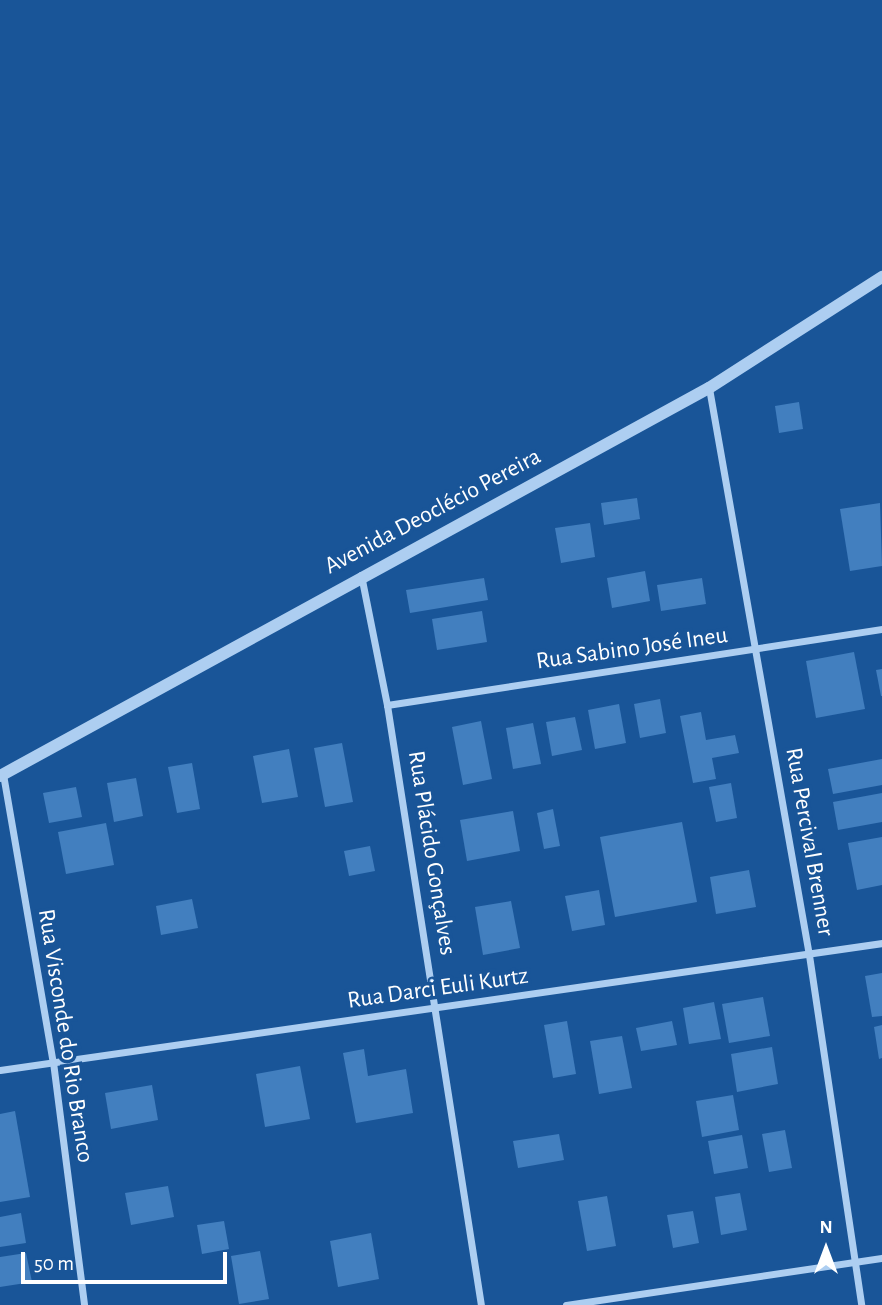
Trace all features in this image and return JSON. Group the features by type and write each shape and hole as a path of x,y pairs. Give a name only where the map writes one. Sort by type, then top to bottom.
{"street":[{"name":"Avenida Deoclécio Pereira","path":"2,775 361,575 709,387 882,277"},
{"name":"Rua Percival Brenner","path":"709,387 809,955 861,1305"},
{"name":"Rua Plácido Gonçalves","path":"361,575 387,705 437,1009 481,1305"},
{"name":"Rua Sabino José Ineu","path":"387,705 882,629"},
{"name":"Rua Visconde do Rio Branco","path":"2,775 52,1062 84,1305"},
{"name":"Rua Darci Euli Kurtz","path":"0,1070 882,943"},
{"path":"566,1305 882,1258"}],"building":[{"path":"799,402 803,429 779,433 775,406"},
{"path":"637,498 640,519 604,525 601,503"},
{"path":"880,503 882,566 850,571 840,509"},
{"path":"590,523 595,557 561,563 555,528"},
{"path":"645,571 650,601 612,608 607,578"},
{"path":"484,578 488,600 410,613 406,590"},
{"path":"702,578 706,604 661,611 657,585"},
{"path":"482,611 487,642 437,650 432,619"},
{"path":"854,652 865,709 816,718 806,661"},
{"path":"882,669 882,696 881,696 876,670"},
{"path":"660,699 666,733 640,738 634,704"},
{"path":"619,704 626,743 595,749 588,710"},
{"path":"701,712 706,740 735,735 739,753 712,758 716,779 693,783 680,716"},
{"path":"575,717 582,750 552,756 546,722"},
{"path":"481,721 492,779 463,785 452,727"},
{"path":"533,723 541,764 513,769 506,728"},
{"path":"342,743 353,802 325,807 314,748"},
{"path":"289,749 298,797 262,803 253,756"},
{"path":"882,759 882,785 833,794 828,769"},
{"path":"192,763 200,809 177,813 168,767"},
{"path":"136,778 143,816 114,822 107,783"},
{"path":"731,783 737,818 716,822 709,787"},
{"path":"76,787 82,817 49,823 43,793"},
{"path":"882,793 882,822 838,830 833,802"},
{"path":"553,809 560,846 544,849 537,813"},
{"path":"513,811 520,851 467,861 460,820"},
{"path":"682,822 697,902 615,917 600,837"},
{"path":"106,823 114,865 66,874 58,832"},
{"path":"882,837 882,885 857,890 848,843"},
{"path":"370,846 375,871 349,876 344,851"},
{"path":"749,870 756,907 716,914 710,877"},
{"path":"599,890 605,925 572,931 565,896"},
{"path":"192,899 198,928 161,935 156,906"},
{"path":"511,901 520,948 483,955 475,907"},
{"path":"882,973 882,1016 872,1017 865,976"},
{"path":"763,997 770,1036 729,1043 722,1004"},
{"path":"714,1002 721,1039 689,1044 683,1008"},
{"path":"567,1021 576,1074 553,1078 544,1025"},
{"path":"672,1021 677,1045 641,1051 636,1028"},
{"path":"882,1025 882,1058 879,1059 874,1027"},
{"path":"622,1036 632,1088 599,1094 590,1041"},
{"path":"772,1047 778,1084 737,1092 731,1054"},
{"path":"364,1049 368,1076 406,1069 413,1113 356,1123 343,1053"},
{"path":"300,1066 310,1119 265,1127 256,1074"},
{"path":"152,1085 158,1120 111,1129 105,1093"},
{"path":"733,1095 739,1130 702,1137 696,1101"},
{"path":"15,1111 30,1197 0,1202 0,1114"},
{"path":"785,1130 792,1168 769,1172 762,1134"},
{"path":"559,1134 564,1160 518,1168 513,1141"},
{"path":"742,1135 748,1168 714,1174 708,1141"},
{"path":"168,1186 174,1217 131,1225 125,1193"},
{"path":"740,1193 747,1230 721,1235 715,1197"},
{"path":"607,1196 616,1246 587,1251 578,1201"},
{"path":"693,1211 699,1243 673,1248 667,1215"},
{"path":"21,1213 26,1243 0,1247 0,1217"},
{"path":"224,1221 229,1249 202,1254 197,1225"},
{"path":"371,1233 379,1279 338,1287 330,1241"},
{"path":"260,1251 269,1299 239,1304 231,1256"},
{"path":"26,1253 32,1282 0,1287 0,1257"}]}
